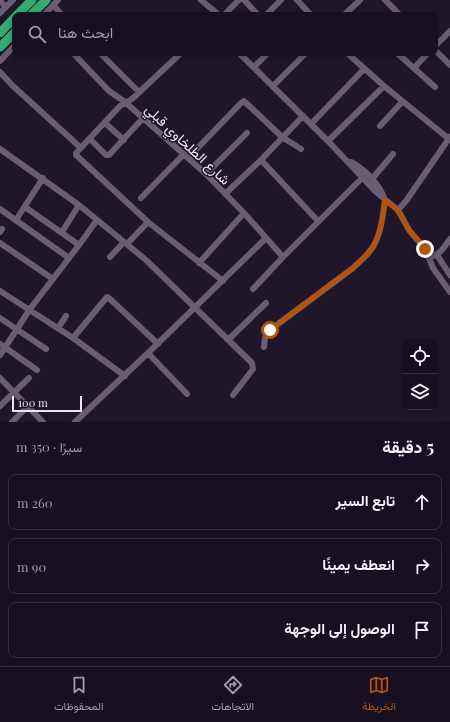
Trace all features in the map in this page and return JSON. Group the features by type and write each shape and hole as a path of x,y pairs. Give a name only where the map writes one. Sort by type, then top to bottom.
{"highway":[{"path":"20,12 32,0"},
{"path":"36,12 49,3"},
{"path":"0,33 12,20"},
{"path":"0,47 12,35"}],"street":[{"path":"0,13 13,0"},
{"path":"58,0 49,3 59,12"},
{"path":"201,0 215,12"},
{"path":"227,12 239,0"},
{"path":"244,0 255,12"},
{"path":"269,12 281,0"},
{"path":"348,12 360,0"},
{"path":"385,0 396,12"},
{"path":"0,1 6,7"},
{"path":"300,1 307,12"},
{"path":"438,43 450,31"},
{"path":"0,60 12,48"},
{"path":"438,53 450,64"},
{"name":"شارع الطلخاوي قبلي","path":"76,56 104,86 125,102 206,174 244,213 283,257"},
{"path":"103,56 139,92"},
{"path":"178,56 132,99 120,106 76,153 76,156 148,222 222,281"},
{"path":"242,56 385,200 398,210 409,230 425,249 435,272 450,292"},
{"path":"254,67 265,56"},
{"path":"273,86 303,56"},
{"path":"350,56 402,102 449,138 406,201 398,210"},
{"path":"400,56 436,87"},
{"path":"414,68 425,56"},
{"path":"311,124 364,69"},
{"path":"0,72 12,86 81,148"},
{"path":"328,141 384,86"},
{"path":"141,198 243,102 246,102 282,137 301,149"},
{"path":"380,126 402,102"},
{"path":"225,194 261,160 303,116"},
{"path":"90,139 108,156 143,118"},
{"path":"105,123 124,140"},
{"path":"206,174 247,133"},
{"path":"0,149 43,178 79,205 158,270 252,363 253,369 233,395"},
{"path":"372,179 392,154"},
{"path":"261,160 318,221"},
{"path":"264,347 265,338 270,330 353,268 376,242 381,226 385,200 372,179 359,166 347,161"},
{"path":"253,289 362,177"},
{"path":"16,220 43,178"},
{"path":"62,232 79,205"},
{"path":"25,207 79,245"},
{"path":"0,209 69,258"},
{"path":"199,263 244,213"},
{"path":"0,356 3,346 17,330 30,309 97,220"},
{"path":"110,257 148,222"},
{"path":"75,422 125,376 266,238"},
{"path":"428,257 437,255 441,252 450,239"},
{"path":"0,243 53,279"},
{"path":"437,255 450,275"},
{"path":"0,291 73,338 125,376"},
{"path":"73,338 106,297 109,298 158,344"},
{"path":"228,340 266,303"},
{"path":"58,328 66,316"},
{"path":"0,318 46,349"},
{"path":"3,346 37,370"},
{"path":"148,353 187,394"},
{"path":"0,378 43,422"},
{"path":"0,406 28,378"},
{"path":"12,422 28,406"}],"route":[{"path":"270,330 353,268 370,250 376,242 381,226 385,200 398,210 409,230 425,249"}]}
